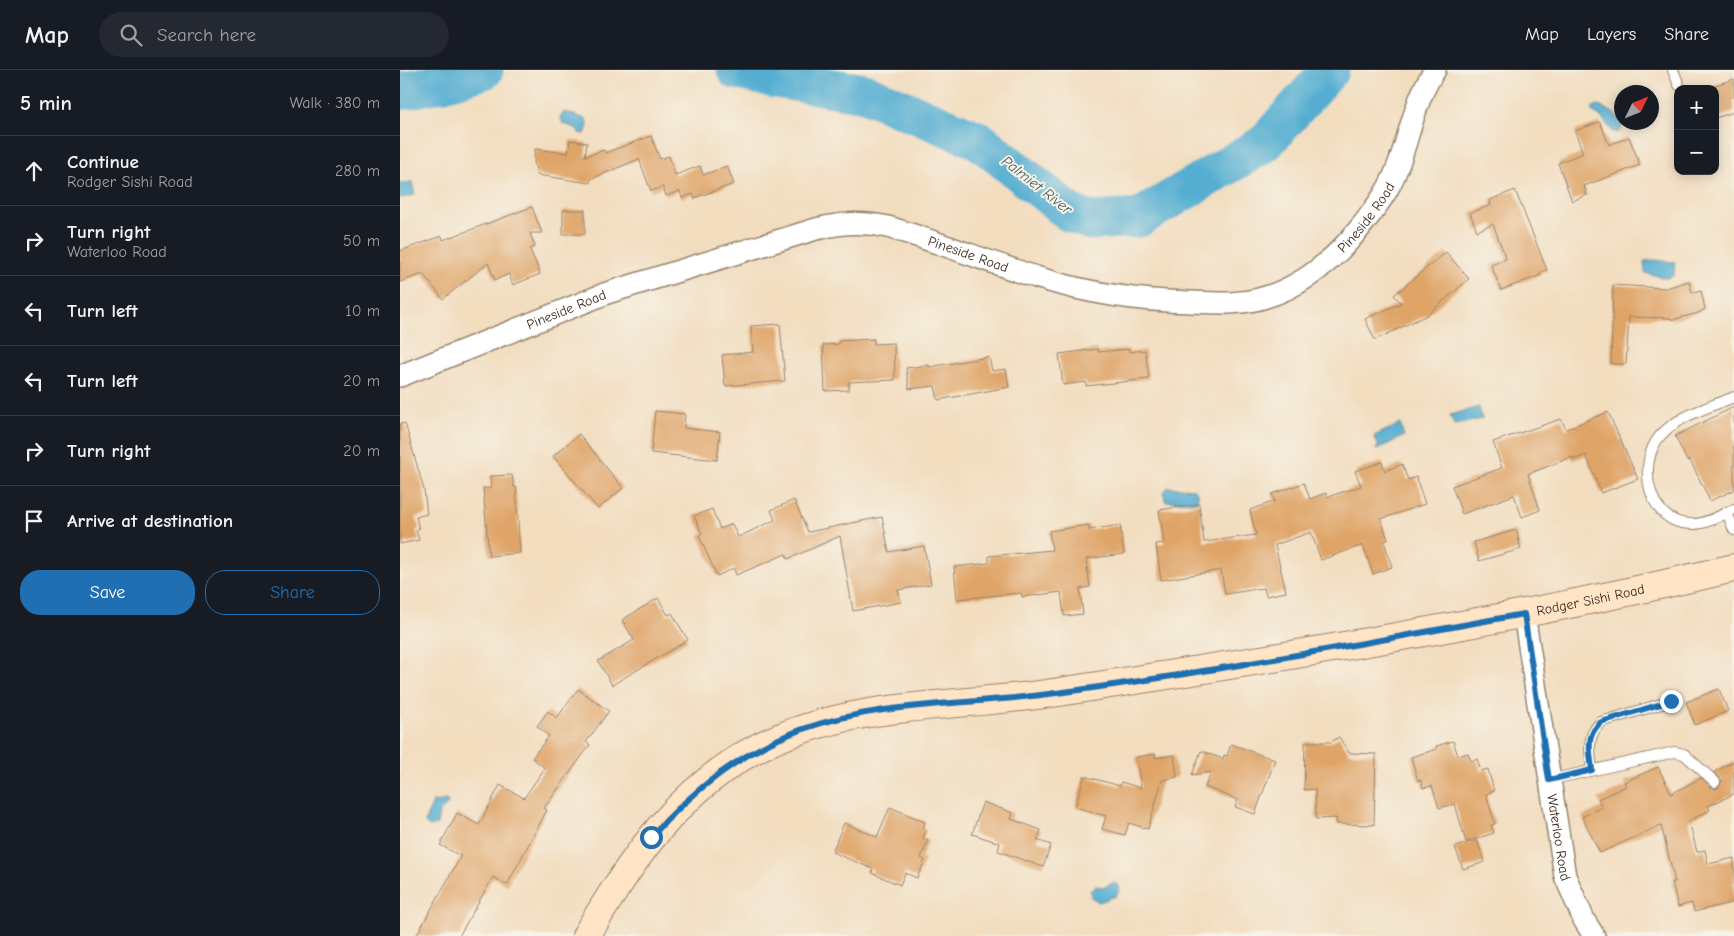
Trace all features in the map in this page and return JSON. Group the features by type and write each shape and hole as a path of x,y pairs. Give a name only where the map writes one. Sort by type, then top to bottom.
{"main road":[{"name":"Rodger Sishi Road","path":"586,936 638,853 676,809 702,786 731,765 763,746 803,729 839,718 896,708 1040,695 1323,650 1524,614 1734,568"}],"street":[{"name":"Pineside Road","path":"400,376 607,293 816,229 846,222 867,222 888,227 1039,278 1089,290 1183,302 1245,302 1266,297 1292,286 1308,275 1334,255 1363,225 1396,174 1419,100 1435,70"},
{"name":"Waterloo Road","path":"1524,614 1565,876 1584,920 1594,936"}],"lane":[{"path":"1673,70 1679,85"},
{"path":"1734,397 1668,428 1657,440 1650,454 1648,468 1648,486 1654,500 1660,510 1672,519 1691,524 1731,510 1734,530"},
{"path":"1592,770 1589,742 1593,729 1601,722 1671,701"},
{"path":"1549,780 1675,752 1684,754 1715,782"}],"water":[{"path":"1599,106 1614,114 1614,130 1620,130 1619,132 1613,132 1600,116 1592,111 1593,107"},
{"path":"565,112 586,119 588,126 585,134 579,133 576,128 563,124 560,116"},
{"path":"412,181 415,195 400,198 400,182 404,184"},
{"path":"1644,261 1675,262 1674,275 1667,278 1645,273"},
{"path":"1479,407 1482,419 1454,425 1450,415"},
{"path":"1400,424 1404,436 1376,450 1378,445 1374,436"},
{"path":"1168,487 1195,489 1198,495 1197,502 1165,501 1164,491"},
{"path":"446,800 449,803 439,812 437,825 429,827 425,821 433,802"},
{"path":"1113,883 1118,885 1119,890 1116,896 1099,902 1091,897 1090,891 1096,886 1104,887"}],"building":[{"path":"1734,79 1734,112 1719,117 1719,85 1715,85"},
{"path":"1600,122 1609,145 1629,137 1640,165 1584,186 1587,195 1572,201 1558,163 1583,153 1575,131"},
{"path":"651,136 660,159 669,156 675,175 700,166 703,175 727,166 734,184 694,198 693,194 682,198 680,191 666,196 663,187 651,191 639,159 591,179 590,183 537,175 534,162 535,149 568,153 570,140 587,143 585,156 604,150 605,153"},
{"path":"1515,190 1547,270 1540,273 1541,275 1501,290 1491,265 1506,259 1493,224 1477,231 1470,213 1491,205 1490,200"},
{"path":"532,207 542,233 530,233 535,247 530,249 540,274 513,285 509,274 495,280 488,263 443,299 423,274 400,282 400,251 442,236 443,240"},
{"path":"563,210 585,210 585,234 563,234"},
{"path":"1446,252 1469,279 1427,315 1375,340 1365,319 1401,303 1394,295"},
{"path":"1689,281 1692,293 1701,291 1705,309 1698,313 1672,320 1671,318 1629,317 1626,364 1611,364 1613,285 1666,288"},
{"path":"780,324 785,381 725,386 722,355 753,352 751,326"},
{"path":"874,339 874,344 894,343 895,380 849,382 849,390 825,391 823,345 839,344 839,341"},
{"path":"1098,349 1098,352 1129,349 1129,352 1145,350 1149,379 1086,386 1086,382 1063,385 1059,354"},
{"path":"989,357 992,371 1006,369 1009,387 938,400 935,386 909,389 906,368 929,365 929,367"},
{"path":"1734,407 1734,490 1710,501 1690,460 1687,461 1675,436"},
{"path":"655,411 685,414 684,428 720,432 717,460 651,453"},
{"path":"1608,412 1638,479 1601,493 1586,455 1573,460 1572,457 1528,474 1540,510 1522,517 1514,495 1462,514 1452,486 1502,468 1493,442 1561,419 1566,429"},
{"path":"405,423 424,490 427,514 416,517 419,529 416,530 419,540 400,544 400,424"},
{"path":"579,434 623,488 598,509 553,456"},
{"path":"1382,462 1385,471 1402,464 1408,480 1416,477 1425,504 1381,519 1388,540 1384,541 1392,567 1373,574 1363,545 1321,560 1311,532 1275,545 1286,592 1266,596 1264,588 1225,594 1221,570 1161,580 1156,544 1164,543 1159,510 1199,504 1204,542 1256,535 1250,510 1275,501 1272,494 1304,483 1310,499 1326,493 1327,497 1361,486 1355,471"},
{"path":"512,475 514,487 516,487 520,553 489,556 483,488 491,488 490,476"},
{"path":"794,500 808,532 882,517 889,552 924,546 931,584 898,590 901,602 853,611 840,536 788,559 786,554 736,575 734,568 717,576 699,536 702,533 694,516 712,509 720,529 732,524 738,537 775,520 771,510"},
{"path":"1089,525 1089,530 1120,525 1124,554 1086,559 1090,587 1080,589 1083,614 1064,616 1061,592 1022,597 1021,593 957,599 954,567 989,563 989,556 1052,550 1049,531"},
{"path":"1516,530 1521,549 1479,561 1474,542"},
{"path":"658,598 668,615 672,613 688,640 612,685 598,661 634,640 622,620"},
{"path":"578,689 609,711 586,742 590,745 544,808 547,810 507,885 493,877 459,936 416,936 461,856 440,845 457,813 479,825 500,785 524,798 545,768 532,758 549,736 537,726 548,711 557,718"},
{"path":"1719,689 1728,711 1695,725 1686,702"},
{"path":"1339,737 1349,753 1376,754 1374,825 1337,824 1336,818 1316,819 1315,789 1304,790 1305,742 1331,742"},
{"path":"1453,741 1458,756 1468,753 1471,761 1477,759 1481,771 1488,769 1494,791 1486,794 1495,824 1491,825 1494,833 1466,842 1455,804 1439,808 1432,786 1423,788 1421,780 1418,781 1411,757 1437,749 1436,746"},
{"path":"1231,744 1275,760 1255,814 1235,807 1238,800 1205,787 1211,772 1192,775 1201,751 1223,759 1224,755 1227,756"},
{"path":"1155,754 1156,758 1174,755 1177,777 1162,780 1148,829 1129,823 1125,835 1102,829 1106,816 1075,807 1084,776 1120,786 1121,782 1141,788 1136,757"},
{"path":"1734,761 1734,794 1708,806 1710,810 1689,821 1697,852 1705,850 1708,864 1734,858 1734,902 1694,912 1692,903 1678,907 1672,882 1675,882 1661,825 1600,853 1582,817 1602,807 1598,799 1626,786 1624,782 1658,767 1671,794 1701,778 1711,787 1717,789 1722,780 1714,772"},
{"path":"983,802 1013,813 1011,819 1041,830 1037,840 1051,845 1043,867 998,851 1000,843 972,834"},
{"path":"890,807 925,822 923,829 926,831 923,838 928,841 921,858 925,860 917,878 905,873 900,885 872,873 873,869 832,852 844,823 877,837"},
{"path":"1477,840 1485,862 1463,869 1455,847"}],"waterway":[{"name":"Palmiet River","path":"400,91 440,83 484,70"},
{"name":"Palmiet River","path":"736,70 775,79 865,93 980,141 1070,213 1090,221 1139,218 1264,144 1330,70"}],"route":[{"path":"651,837 676,809 702,786 731,765 763,746 803,729 839,718 896,708 1040,695 1216,668 1524,614 1549,780 1592,770 1589,742 1593,729 1601,722 1671,701"}]}
